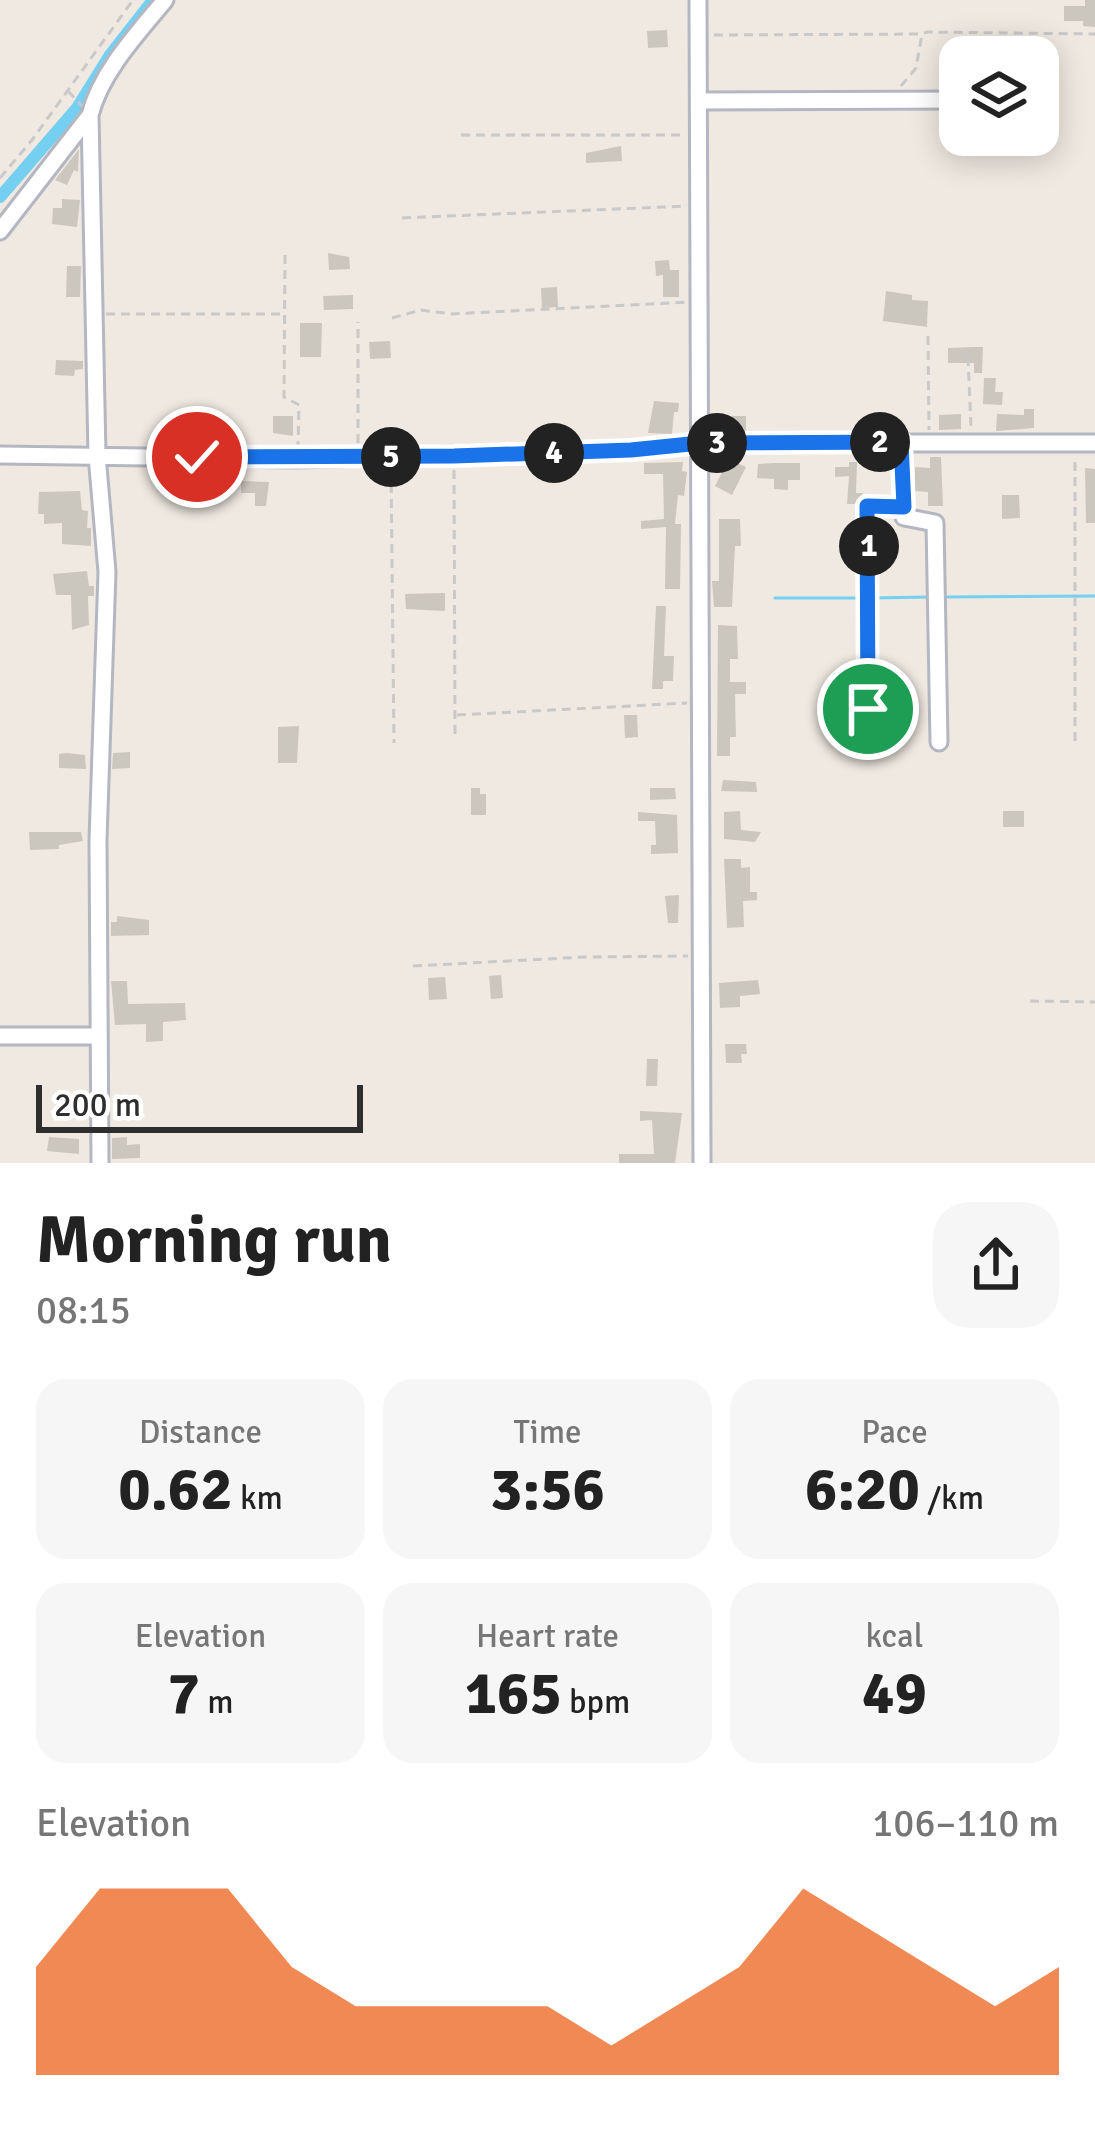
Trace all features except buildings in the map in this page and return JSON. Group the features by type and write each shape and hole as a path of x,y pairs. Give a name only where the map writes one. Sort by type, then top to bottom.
{"street":[{"path":"100,1163 98,839 107,572 97,455 90,115 110,73 165,0"},
{"path":"698,0 702,1163"},
{"path":"699,101 939,100"},
{"path":"0,231 90,115"},
{"path":"901,442 904,517 934,523 939,742"},
{"path":"0,455 297,459 631,450 700,443 1095,443"},
{"path":"870,740 867,506 904,507"},
{"path":"0,1036 97,1036"}],"path":[{"path":"0,178 134,0"},
{"path":"699,34 1095,34"},
{"path":"890,101 916,68 922,34"},
{"path":"67,90 90,115"},
{"path":"461,135 700,136"},
{"path":"402,218 700,205"},
{"path":"285,255 284,397 299,405 297,459"},
{"path":"392,318 421,310 452,314 702,302"},
{"path":"99,314 284,314"},
{"path":"358,322 358,457"},
{"path":"928,336 929,442"},
{"path":"968,357 971,442"},
{"path":"1075,443 1075,741"},
{"path":"454,456 455,736"},
{"path":"391,457 394,743"},
{"path":"455,716 700,702"},
{"path":"413,966 584,956 701,956"},
{"path":"1030,1000 1095,1002"}],"waterway":[{"path":"0,197 77,108 153,0"},
{"path":"944,597 1095,596"},
{"path":"872,598 929,597"},
{"path":"775,598 863,598"}],"route":[{"path":"197,457 454,456 700,443 901,442 904,507 867,506 868,709"}]}
